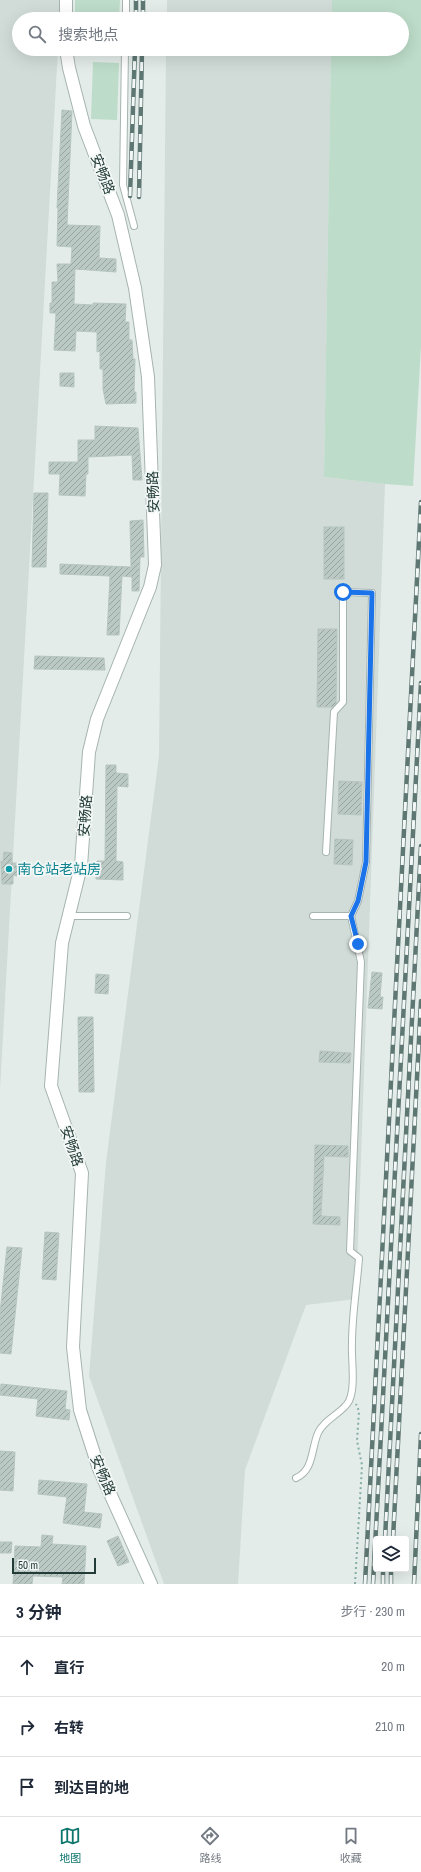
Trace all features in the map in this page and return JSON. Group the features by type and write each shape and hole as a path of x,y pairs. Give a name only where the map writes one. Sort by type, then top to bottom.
{"street":[{"path":"66,0 66,12"},
{"name":"安畅路","path":"67,56 84,126 118,215 135,288 148,377 155,565 150,587 97,719 89,752 81,866 62,943 51,1086 82,1173 73,1347 80,1410 99,1469 147,1571 151,1584"}],"lane":[{"path":"126,0 126,12"},
{"path":"125,56 123,185 134,226"},
{"path":"296,1478 305,1473 310,1463 321,1428 331,1417 345,1406 351,1394 352,1342 360,1258 350,1251 362,962 351,916 358,901 366,862 372,593 343,592 344,702 334,712 326,852"},
{"path":"69,916 127,916"},
{"path":"313,916 351,916"}],"path":[{"path":"351,1394 359,1412 356,1441 362,1465 355,1584"}],"shaded area":[{"path":"0,0 61,0 60,12 12,12 12,56 58,56 0,1090"},
{"path":"167,0 332,0 332,12 167,12"},
{"path":"166,56 331,56 324,477 385,484 356,1299 306,1305 245,1470 238,1584 164,1584 89,1376 106,1162 159,756"}],"green space":[{"path":"75,0 120,0 119,12 75,12"},
{"path":"332,0 421,0 421,346 413,486 324,477 331,56 409,56 409,12 332,12"},
{"path":"93,62 119,63 117,120 91,119"}],"building":[{"path":"62,110 72,111 67,225 100,226 99,258 116,259 116,272 75,269 74,304 126,304 125,322 129,322 129,340 132,340 133,359 135,359 134,392 136,392 136,403 106,404 103,389 103,369 100,369 100,351 97,352 97,332 76,331 75,351 54,350 56,313 50,313 50,303 52,303 52,282 58,282 57,264 71,264 72,247 57,246 57,208"},
{"path":"60,373 74,373 74,387 60,386"},
{"path":"95,426 138,428 142,480 133,480 132,455 88,457 88,474 86,474 85,496 59,495 60,474 49,474 49,462 78,462 78,440 95,440"},
{"path":"34,493 48,493 46,567 32,567"},
{"path":"143,520 144,557 140,557 139,591 132,591 132,577 122,576 119,635 107,635 110,576 60,574 60,564 131,567 130,521"},
{"path":"324,527 344,527 344,579 324,579"},
{"path":"318,629 337,629 336,704 332,707 317,707"},
{"path":"35,656 104,658 105,670 34,669"},
{"path":"106,765 116,765 116,773 128,774 128,787 117,786 116,861 123,862 123,880 96,879 97,861 105,861"},
{"path":"339,781 362,782 361,815 338,814"},
{"path":"335,839 353,840 352,865 334,864"},
{"name":"南仓站老站房","path":"4,852 12,853 12,863 17,863 17,876 13,875 13,884 2,884 1,861 3,862"},
{"path":"372,972 382,973 380,997 383,997 382,1009 368,1008"},
{"path":"96,974 109,975 108,994 95,993"},
{"path":"78,1017 93,1017 94,1092 79,1092"},
{"path":"320,1051 351,1053 350,1063 319,1062"},
{"path":"315,1145 348,1146 348,1157 324,1156 321,1216 340,1217 340,1225 313,1224"},
{"path":"45,1232 59,1233 56,1280 42,1279"},
{"path":"7,1247 22,1248 11,1354 0,1353 0,1313"},
{"path":"1,1384 67,1391 65,1409 70,1410 69,1420 36,1416 38,1399 0,1395"},
{"path":"0,1451 15,1452 13,1491 0,1490"},
{"path":"39,1480 87,1484 84,1512 102,1514 100,1528 63,1523 67,1497 38,1494"},
{"path":"42,1535 53,1536 52,1544 86,1546 84,1584 62,1584 63,1577 33,1576 32,1584 13,1584 15,1546 41,1547"},
{"path":"118,1536 129,1562 118,1566 107,1541"},
{"path":"0,1542 12,1542 11,1553 0,1553"}],"railway":[{"path":"136,0 136,12"},
{"path":"143,0 143,12"},
{"path":"130,196 135,56"},
{"path":"139,197 142,56"},
{"path":"365,1584 421,502"},
{"path":"373,1584 421,683"},
{"path":"385,1536 421,846"},
{"path":"393,1536 421,1001"},
{"path":"414,1584 421,1434"},
{"path":"383,1572 383,1584"},
{"path":"391,1572 391,1584"}],"place":[{"name":"南仓站老站房","path":"9,869"}],"route":[{"path":"343,592 372,593 366,862 363,883 358,901 351,916 353,929 358,944"}]}
